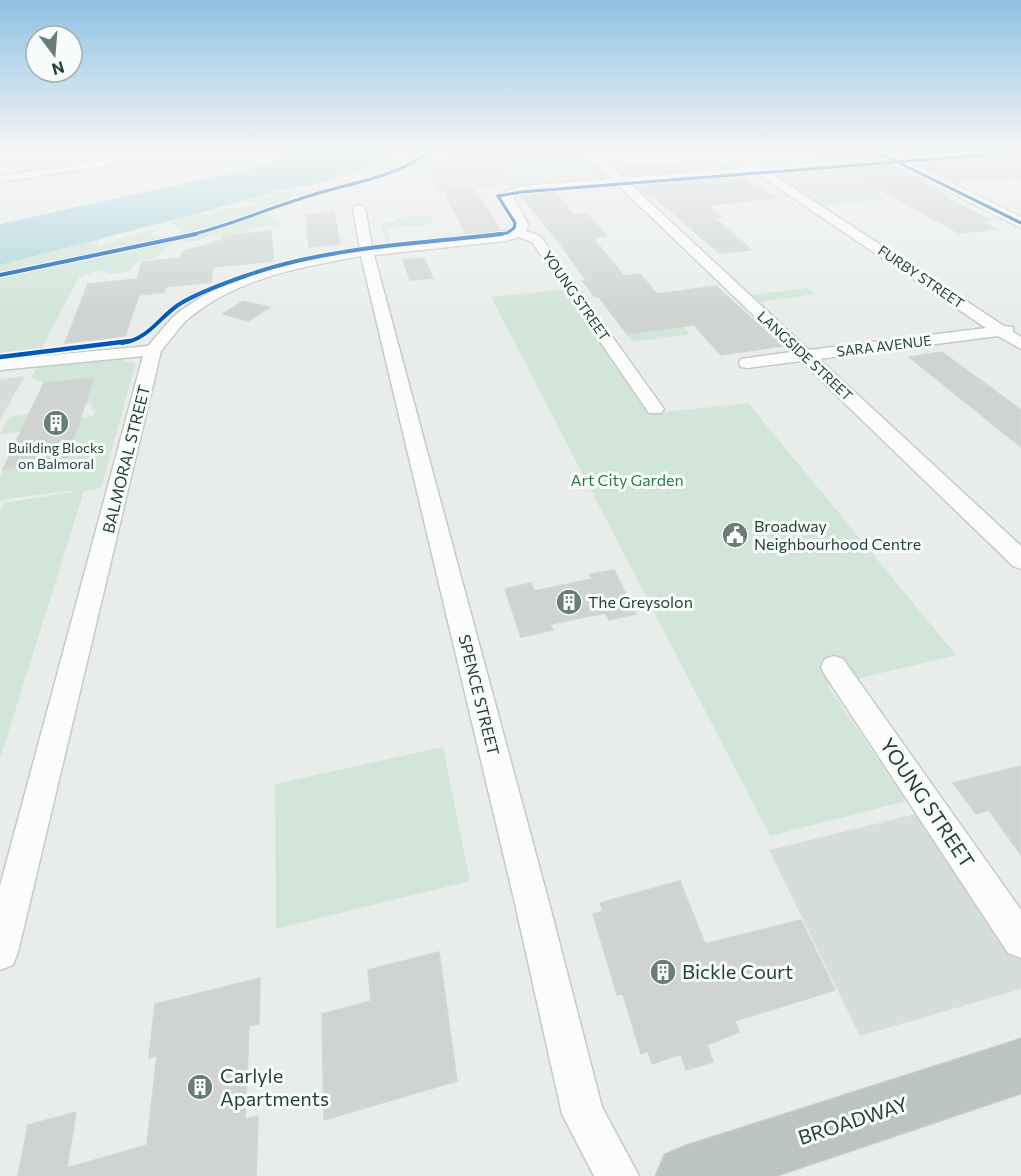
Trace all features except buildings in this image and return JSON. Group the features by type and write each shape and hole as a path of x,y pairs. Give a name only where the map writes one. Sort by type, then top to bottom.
{"highway":[{"name":"BROADWAY","path":"686,1176 1021,1066"}],"main road":[{"path":"986,206 1021,223"}],"street":[{"path":"512,206 522,224 519,233"},
{"name":"LANGSIDE STREET","path":"647,206 1021,560"},
{"name":"FURBY STREET","path":"814,206 1021,344"},
{"name":"SPENCE STREET","path":"359,208 367,253 534,910 583,1114 617,1176"},
{"name":"BALMORAL STREET","path":"0,952 153,350 177,321 204,300 228,288 293,265 367,253 505,237 519,233"},
{"name":"YOUNG STREET","path":"519,233 536,239 655,409"},
{"name":"SARA AVENUE","path":"747,363 1021,328"},
{"path":"0,365 153,350"},
{"name":"YOUNG STREET","path":"834,667 1021,940"}],"shaded area":[{"path":"25,376 15,393 0,420 0,379"},
{"path":"932,810 1021,940 1021,989 860,1036 769,850"}],"green space":[{"path":"272,206 261,210 279,223 281,229 269,225 216,238 212,235 198,241 180,241 171,244 157,257 136,262 132,269 126,272 109,274 100,270 79,277 38,355 0,358 0,265 101,237 97,246 151,230 157,230 151,233 151,236 172,237 182,229 171,224 172,220 200,213 208,214 210,210"},
{"path":"430,215 434,224 386,228 390,241 386,241 380,223 397,222 396,218"},
{"path":"808,288 815,294 760,302 752,295"},
{"name":"Broadway Neighbourhood Centre","path":"568,289 649,414 748,403 956,655 828,686 906,801 770,836 491,297"},
{"path":"683,327 690,334 633,342 627,334"},
{"path":"124,358 124,362 135,363 135,366 101,488 84,491 0,759 0,511 4,503 74,490 0,500 0,477 3,469 66,461 78,418 93,416 96,409 91,410 92,404 72,406 74,403 86,401 94,378 44,383 31,377 35,370 45,366"},
{"path":"28,414 22,428 41,426 39,430 0,434 9,417"},
{"path":"443,747 470,881 276,929 275,784"}],"water":[{"path":"82,206 224,206 0,265 0,224"}],"cycle path":[{"path":"0,275 188,236 280,206"},
{"path":"0,357 128,342 143,336 178,305 234,280 273,266 339,253 507,233 514,228 515,223 504,206"},
{"path":"986,206 1021,223"}],"place":[{"name":"Building Blocks on Balmoral","path":"56,423"},
{"name":"Broadway Neighbourhood Centre","path":"735,535"},
{"name":"The Greysolon","path":"569,602"},
{"name":"Bickle Court","path":"663,972"},
{"name":"Carlyle Apartments","path":"200,1087"}],"park label":[{"name":"Art City Garden","path":"627,480"}]}
